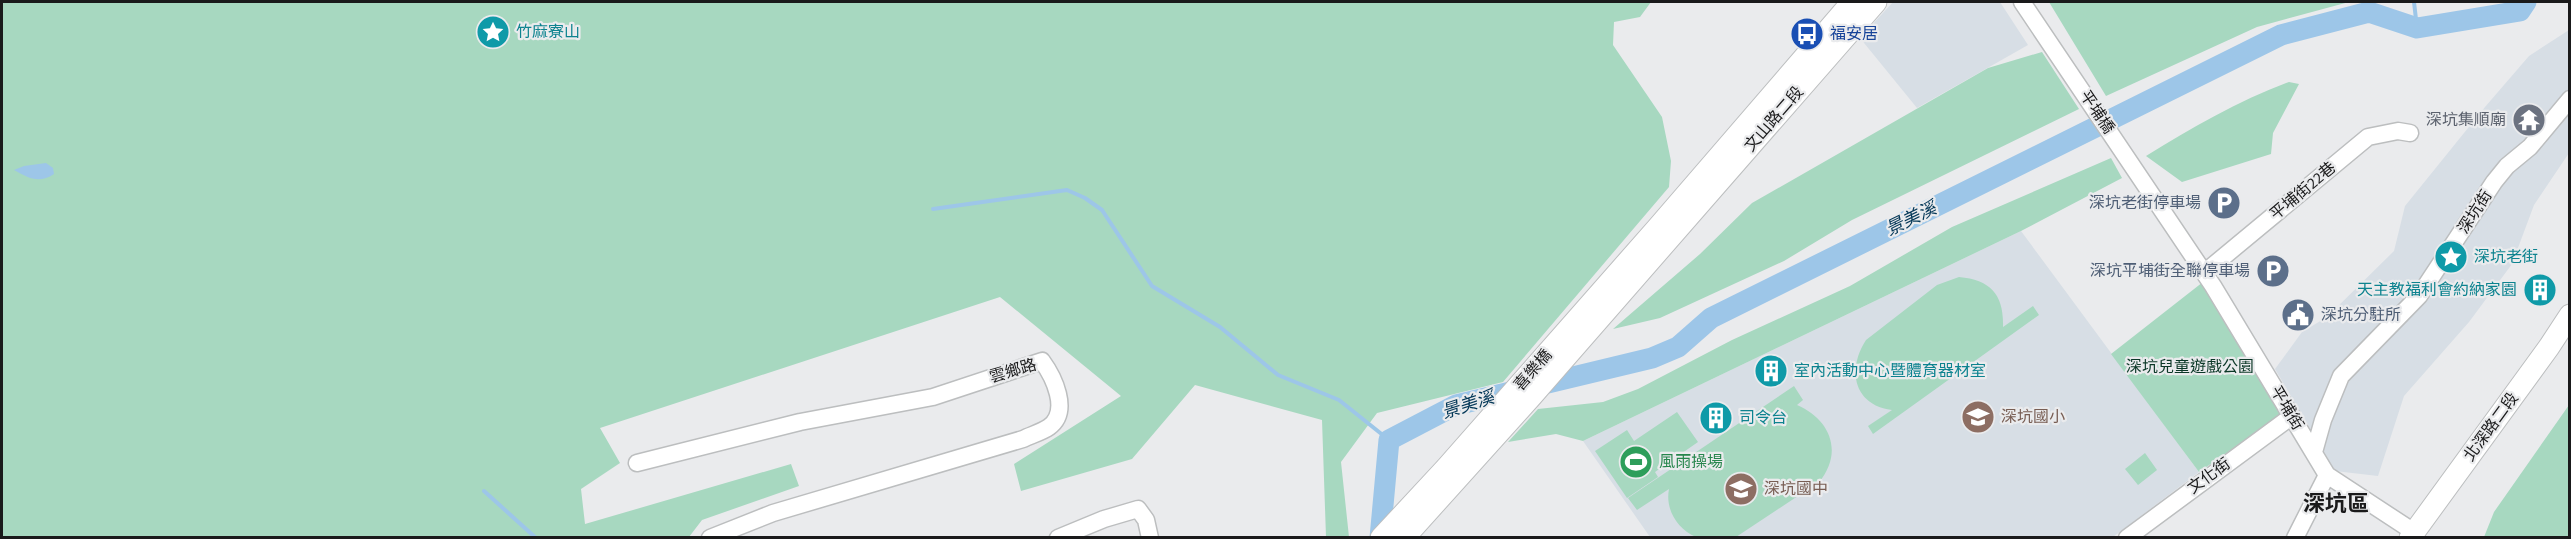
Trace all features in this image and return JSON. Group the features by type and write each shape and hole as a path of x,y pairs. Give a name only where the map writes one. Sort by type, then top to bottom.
{"main road":[{"name":"文山路二段","path":"1665,231 1852,2"},
{"name":"文山路二段","path":"1665,231 1876,2"},
{"name":"喜樂橋","path":"1381,537 1665,231"},
{"name":"喜樂橋","path":"1404,537 1532,397 1665,231"},
{"name":"北深路二段","path":"2412,535 2570,315"}],"street":[{"name":"平埔橋","path":"2022,2 2151,193"},
{"name":"深坑街","path":"2314,452 2323,420 2342,376 2420,296 2494,182 2507,166 2530,147 2570,99"},
{"name":"平埔街22巷","path":"2204,273 2368,137 2398,131 2410,133"},
{"name":"平埔街","path":"2151,193 2204,273 2327,475 2412,535"},
{"name":"雲鄉路","path":"637,463 800,422 933,397 1042,361 1053,376 1058,388 1056,418 1051,426 1023,439 773,513 710,537"},
{"name":"文化街","path":"2127,537 2292,416"},
{"path":"2295,537 2327,475"},
{"path":"1058,537 1137,509 1146,520 1150,537"}],"shaded area":[{"path":"1893,2 2000,2 2028,45 1917,108 1860,38"},
{"name":"深坑老街","path":"2569,30 2569,153 2534,205 2512,264 2469,322 2404,396 2378,476 2335,471 2275,369 2302,332 2327,317 2394,251 2405,206 2529,56"},
{"name":"深坑國小","path":"2021,231 2199,472 2113,537 1650,537 1583,441"}],"green space":[{"path":"2,2 1651,2 1640,17 1614,22 1613,45 1662,117 1671,161 1669,187 1503,382 1377,413 1341,462 1349,537 1326,537 1322,420 1195,385 1132,459 1021,491 1014,464 1121,396 1000,297 600,428 620,463 581,489 585,524 791,464 799,486 702,520 689,537 2,537"},
{"path":"2049,2 2349,2 2257,27 2106,96"},
{"path":"2042,52 2079,109 1852,220 1784,261 1660,318 1613,329 1700,254 1752,203 1988,68"},
{"path":"2289,82 2299,84 2273,133 2271,154 2182,182 2146,156 2233,106"},
{"path":"2111,158 2122,178 2021,231 1583,441 1556,434 1508,442 1538,409 1603,402 1638,389 1732,340 1850,286 1952,227"},
{"path":"1959,277 1980,282 1993,291 2001,306 2003,327 2033,306 2039,315 1873,434 1868,426 1892,410 1879,407 1869,401 1857,384 1857,362 1866,340 1937,285"},
{"name":"深坑兒童遊戲公園","path":"2203,282 2283,414 2199,472 2111,354"},
{"path":"1794,386 1803,400 1797,405 1818,419 1830,438 1831,459 1827,471 1819,482 1736,537 1696,537 1683,529 1671,511 1669,489 1637,510 1628,498"},
{"path":"2569,405 2569,537 2484,537 2494,512"},
{"name":"風雨操場","path":"1677,412 1698,442 1655,472 1658,477 1627,498 1595,451 1627,430 1634,441"},
{"path":"2145,453 2157,470 2138,485 2125,469"}],"water":[{"path":"46,163 53,168 54,174 43,179 29,177 14,170 24,166"}],"waterway":[{"path":"2414,2 2417,28"},
{"name":"景美溪","path":"1380,538 1389,440 1456,405 1652,358 1678,347 1711,318 2281,35 2369,12 2417,28 2520,11 2526,2"},
{"path":"933,209 1067,190 1085,198 1102,210 1152,286 1220,327 1278,375 1339,400 1389,440"},
{"path":"484,491 536,538"}],"place":[{"name":"竹麻寮山","path":"493,32"},
{"name":"福安居","path":"1807,34"},
{"name":"深坑集順廟","path":"2529,120"},
{"name":"深坑老街停車場","path":"2224,203"},
{"name":"深坑老街","path":"2451,257"},
{"name":"深坑平埔街全聯停車場","path":"2273,271"},
{"name":"天主教福利會約納家園","path":"2540,290"},
{"name":"深坑分駐所","path":"2298,315"},
{"name":"室內活動中心暨體育器材室","path":"1771,371"},
{"name":"深坑國小","path":"1978,417"},
{"name":"司令台","path":"1716,418"},
{"name":"風雨操場","path":"1636,462"},
{"name":"深坑國中","path":"1741,489"}],"district":[{"name":"深坑區","path":"2336,504"}]}
